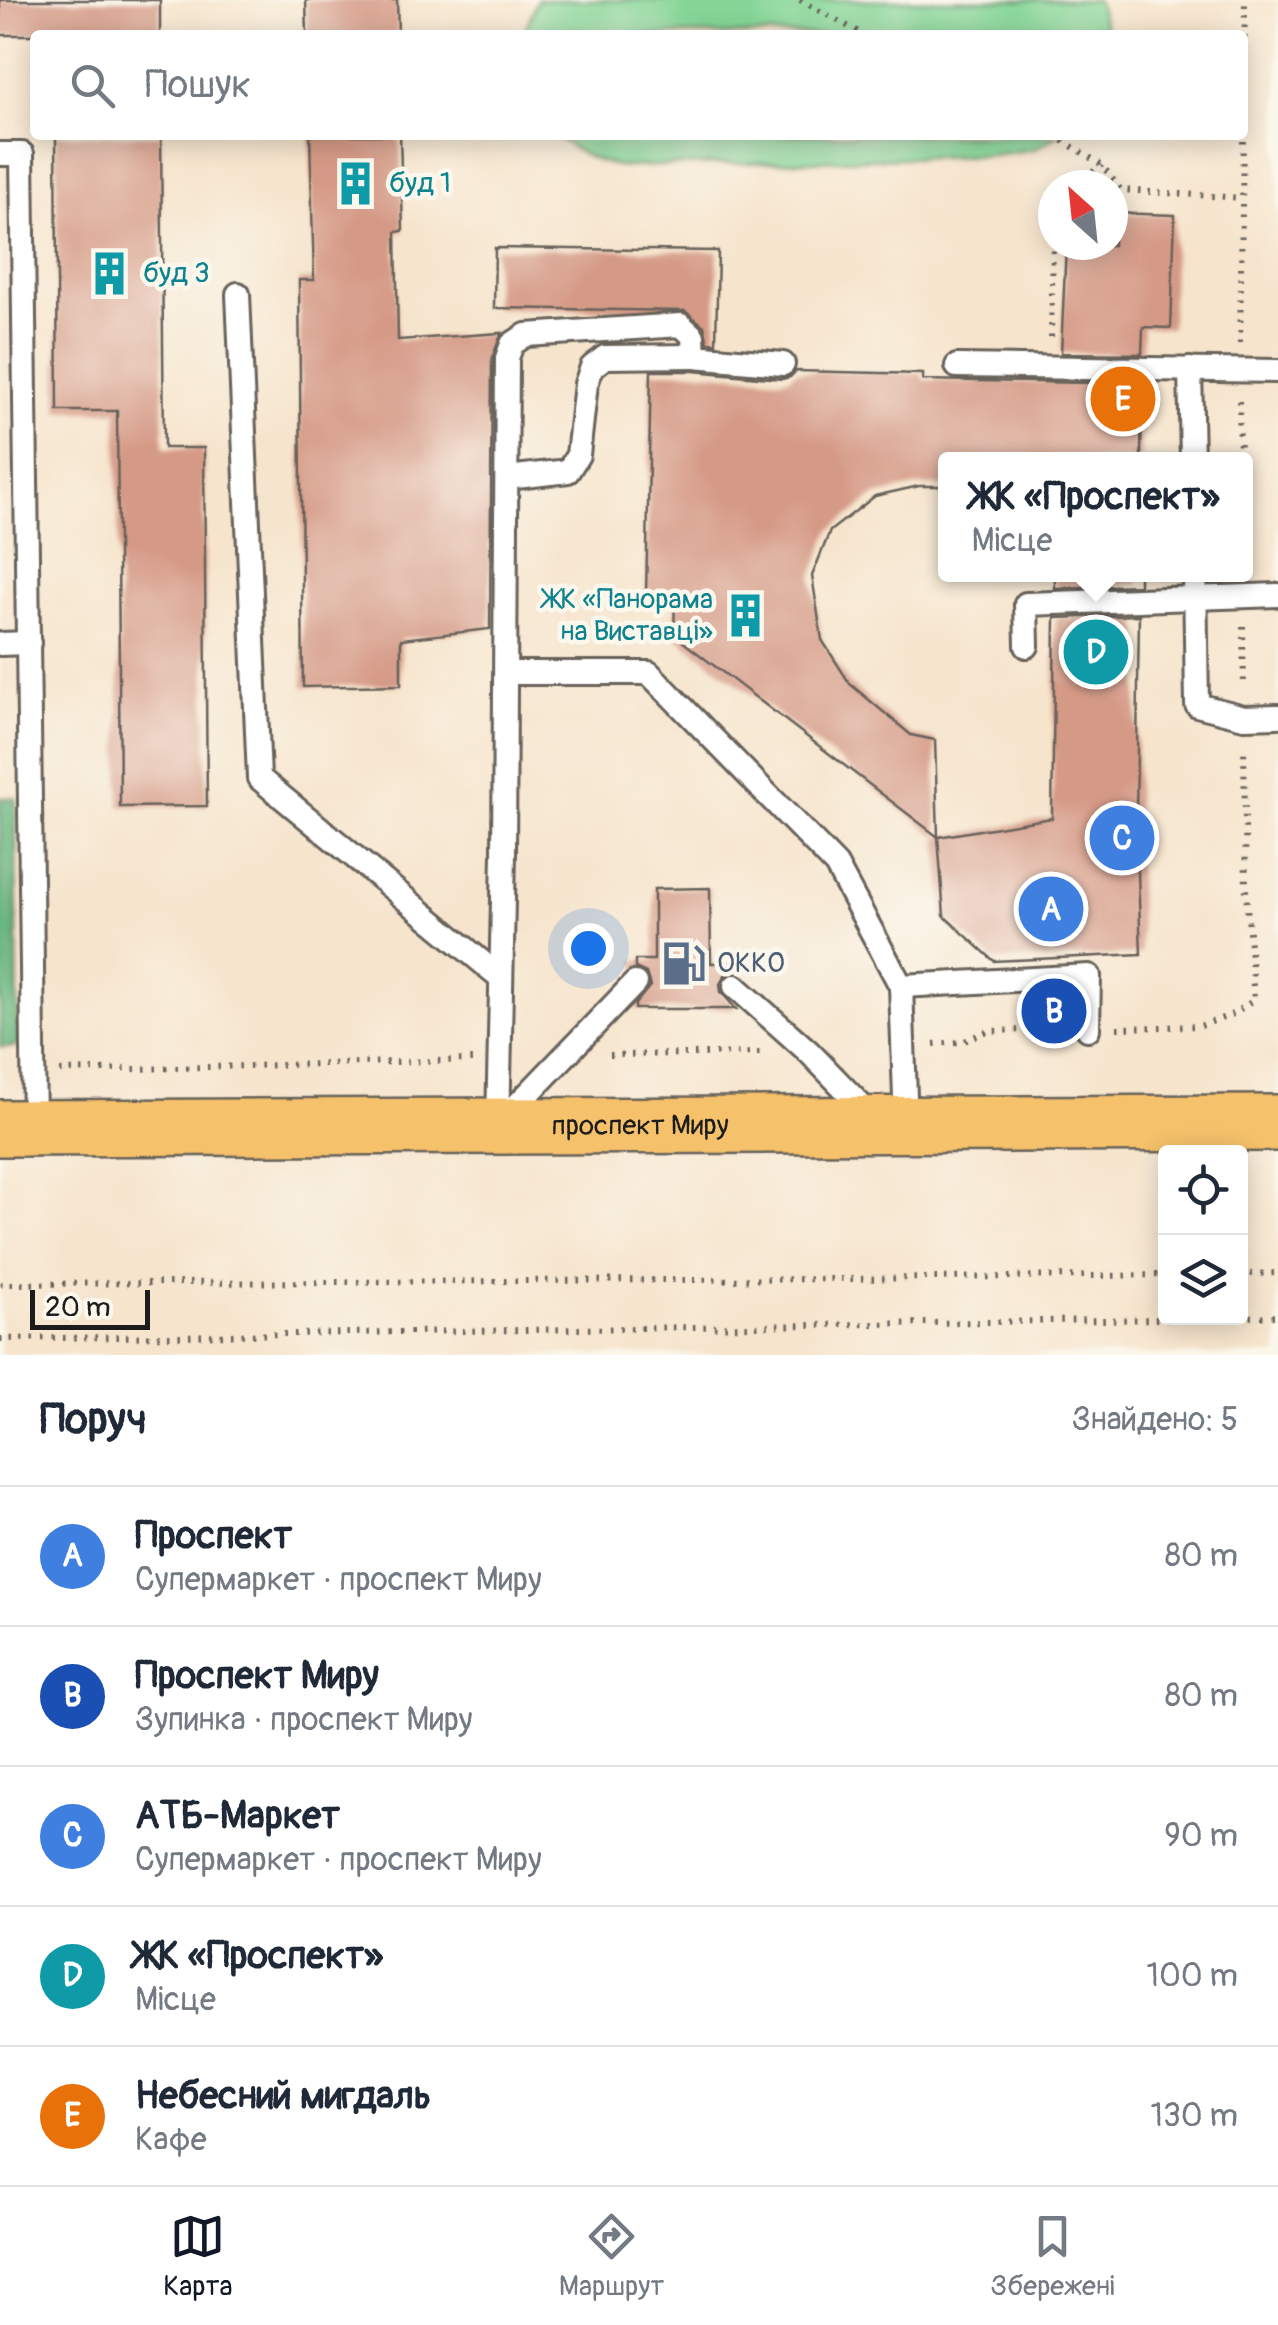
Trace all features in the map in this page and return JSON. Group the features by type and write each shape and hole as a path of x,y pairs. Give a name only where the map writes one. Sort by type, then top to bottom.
{"main road":[{"name":"проспект Миру","path":"17,1128 1278,1123"}],"lane":[{"path":"0,154 22,154 33,1072 17,1128"},
{"path":"238,294 259,778 500,977"},
{"path":"498,1126 508,358 512,344 526,334 680,326 693,336 694,356"},
{"path":"507,478 568,471 578,455 586,384 592,367 605,357 694,356 783,364"},
{"path":"957,366 1278,371"},
{"path":"1190,369 1192,452"},
{"path":"1195,586 1197,705 1244,718 1278,716"},
{"path":"1027,646 1026,604 1195,586 1243,596 1278,595"},
{"path":"0,644 28,644"},
{"path":"506,672 649,673 836,864 902,986 904,1046 893,1125"},
{"path":"902,986 1089,976 1088,1029"},
{"path":"498,1126 635,983"},
{"path":"735,986 893,1125"}],"path":[{"path":"800,0 855,30"},
{"path":"1245,0 1245,30"},
{"path":"1062,140 1102,165 1121,190 1242,198"},
{"path":"1240,452 1243,140"},
{"path":"1096,170 1102,165"},
{"path":"1050,367 1053,260"},
{"path":"904,1046 962,1042 988,1031 1200,1026 1231,1015 1254,1000 1246,892 1243,596"},
{"path":"564,1056 809,1052"},
{"path":"33,1072 500,1059"},
{"path":"1248,1274 1278,1273"},
{"path":"0,1284 1158,1275"},
{"path":"1248,1317 1278,1316"},
{"path":"0,1339 1158,1319"}],"green space":[{"path":"537,0 1097,0 1106,30 525,30"},
{"path":"561,140 1049,140 1034,149 991,155 626,167 588,157"},
{"path":"0,798 16,798 18,1047 0,1047"}],"building":[{"path":"0,0 160,0 160,30 30,30 30,35 0,35"},
{"path":"306,0 397,0 398,30 307,30"},
{"path":"56,140 161,140 164,448 204,448 207,806 120,807 117,411 58,411"},
{"path":"310,140 400,140 403,231 396,232 398,340 502,333 492,358 490,629 401,639 401,685 303,687 299,280 314,280"},
{"path":"1128,213 1175,215 1171,328 1143,327 1142,354 1061,353 1065,260 1128,260"},
{"path":"495,248 718,251 716,343 708,342 704,326 685,311 494,308"},
{"name":"ЖК «Панорама на Виставці»","path":"651,371 782,379 796,371 923,374 923,380 1142,384 1141,452 938,452 938,486 875,496 830,531 812,576 822,640 850,684 911,735 935,740 938,837 674,635 675,595 646,594"},
{"path":"1055,582 1139,582 1139,585 1055,588"},
{"path":"1139,615 1136,819 1141,954 994,961 944,916 938,837 1052,818 1055,618"},
{"path":"710,888 711,963 736,963 736,971 725,975 720,984 721,992 736,1009 635,1009 650,986 646,973 635,968 635,960 654,960 654,889"}],"place":[{"name":"буд 1","path":"356,183"},
{"name":"буд 3","path":"110,273"},
{"name":"Небесний мигдаль","path":"1123,399"},
{"name":"ЖК «Панорама на Виставці»","path":"746,615"},
{"name":"ЖК «Проспект»","path":"1096,652"},
{"name":"АТБ-Маркет","path":"1122,838"},
{"name":"Проспект","path":"1051,909"},
{"name":"ОККО","path":"684,963"},
{"name":"Проспект Миру","path":"1054,1011"}]}
